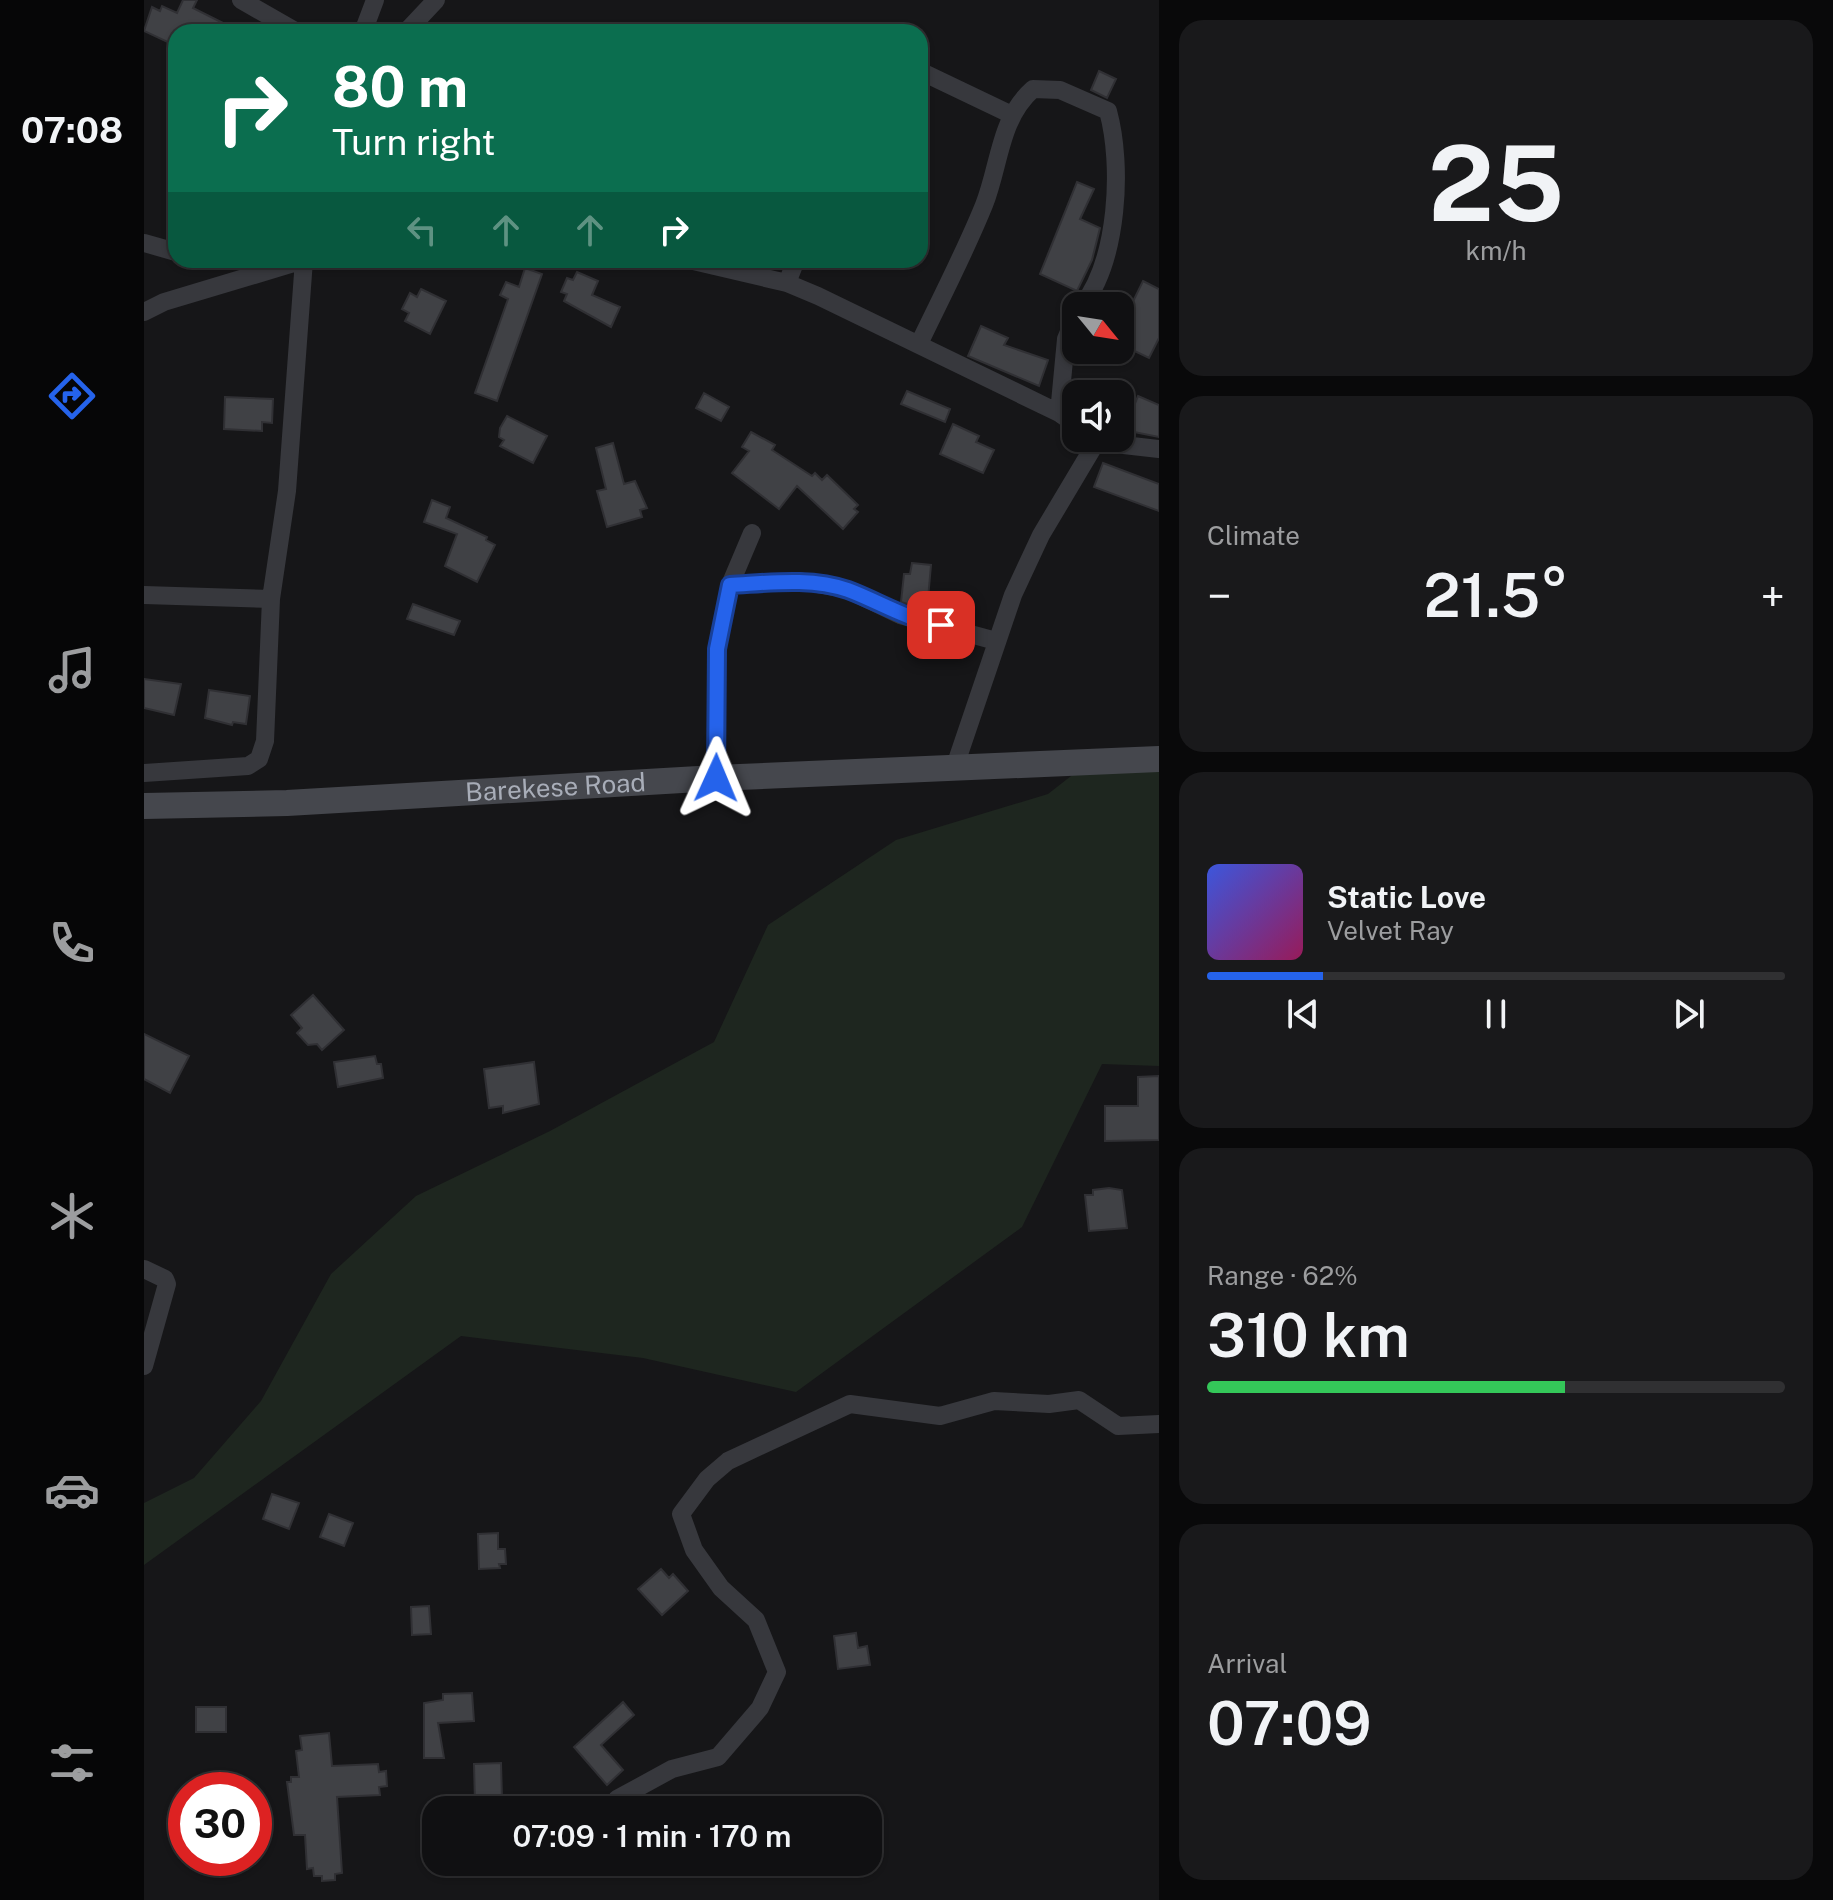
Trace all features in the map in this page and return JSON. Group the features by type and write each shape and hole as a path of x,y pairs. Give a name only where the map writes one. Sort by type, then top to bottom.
{"main road":[{"name":"Barekese Road","path":"144,806 287,803 716,778 1159,759"}],"street":[{"path":"241,0 283,24"},
{"path":"366,24 375,0"},
{"path":"414,24 436,0"},
{"path":"928,75 1012,115"},
{"path":"919,344 988,196 1012,115 1027,94 1042,87 1060,90 1108,111 1114,141 1115,194 1107,256 1093,292"},
{"path":"144,243 168,250"},
{"path":"144,312 164,302 277,268"},
{"path":"144,773 217,771 248,766 259,759 265,741 271,599 287,491 303,268"},
{"path":"723,268 787,283 1062,415"},
{"path":"787,283 793,268"},
{"path":"1059,413 1064,364"},
{"path":"1134,445 1159,449"},
{"path":"954,769 986,682 996,641 1041,535 1088,452"},
{"path":"716,778 717,649 730,585 752,533"},
{"path":"730,585 799,581 846,589 900,615 996,641"},
{"path":"144,595 271,599"},
{"path":"144,1269 167,1284 144,1366"},
{"path":"622,1796 672,1769 718,1757 760,1708 777,1672 756,1620 721,1588 703,1562 681,1514 707,1479 728,1461 850,1404 940,1416 994,1401 1049,1404 1079,1400 1118,1426 1159,1424"}],"shaded area":[{"path":"1159,767 1159,1066 1102,1064 1022,1227 796,1392 643,1358 461,1336 144,1565 144,1503 194,1478 261,1401 331,1274 416,1196 550,1131 714,1042 768,925 896,840 1048,794 1080,769"}],"building":[{"path":"183,0 197,0 193,8 225,24 168,24 168,42 144,31 152,7 160,11 162,6 177,13"},
{"path":"1099,71 1116,79 1107,98 1091,90"},
{"path":"1077,182 1094,189 1080,219 1100,228 1092,260 1077,291 1040,274"},
{"path":"525,268 542,274 497,401 475,393 508,299 500,295 506,282 519,287"},
{"path":"577,272 598,281 592,295 620,307 611,327 564,301 567,294 561,292 567,278 573,280"},
{"path":"1143,281 1159,289 1159,338 1149,358 1134,351 1134,299"},
{"path":"421,289 446,301 430,334 405,321 409,313 402,309 410,293 417,297"},
{"path":"981,326 1008,338 1004,345 1048,360 1039,386 968,356"},
{"path":"907,391 950,409 945,422 901,404"},
{"path":"704,393 729,407 721,421 696,408"},
{"path":"1138,396 1159,405 1159,437 1134,432 1134,406"},
{"path":"225,397 273,399 272,423 262,422 262,431 224,429"},
{"path":"507,416 547,436 533,463 500,446 504,440 499,437 500,428"},
{"path":"953,424 979,436 976,442 994,450 983,473 940,454"},
{"path":"751,432 775,445 772,450 812,476 815,473 822,480 827,475 858,505 854,509 858,512 843,529 797,486 779,509 732,473 749,451 742,447"},
{"path":"613,443 624,484 635,481 647,508 640,510 642,517 607,527 597,491 606,489 596,448"},
{"path":"1103,463 1159,484 1159,511 1094,487"},
{"path":"432,500 450,507 446,518 487,537 486,540 495,545 477,582 445,566 457,534 424,522"},
{"path":"912,563 931,565 927,610 901,602 904,574 910,574"},
{"path":"413,604 460,621 454,635 407,619"},
{"path":"144,679 181,684 174,715 144,708"},
{"path":"209,690 250,696 246,724 233,722 232,725 205,718"},
{"path":"313,995 344,1030 322,1050 317,1044 308,1045 297,1033 302,1028 291,1015"},
{"path":"144,1034 189,1056 170,1093 144,1079"},
{"path":"375,1056 377,1064 381,1064 383,1078 338,1087 334,1062"},
{"path":"534,1062 539,1104 503,1113 503,1106 489,1108 484,1069"},
{"path":"1159,1076 1159,1140 1105,1141 1105,1106 1138,1106 1138,1077"},
{"path":"1093,1190 1122,1190 1127,1228 1089,1231 1085,1195 1093,1195"},
{"path":"272,1494 299,1503 289,1529 263,1519"},
{"path":"329,1514 353,1523 344,1546 320,1537"},
{"path":"498,1533 498,1549 505,1549 506,1564 499,1564 500,1568 479,1569 478,1534"},
{"path":"661,1569 669,1578 673,1574 688,1591 662,1615 638,1589"},
{"path":"429,1606 431,1634 412,1635 411,1607"},
{"path":"856,1633 858,1648 867,1646 870,1665 838,1669 834,1636"},
{"path":"472,1693 474,1721 438,1723 444,1758 424,1758 424,1703 443,1700 443,1694"},
{"path":"623,1702 634,1715 601,1745 623,1770 607,1785 574,1747"},
{"path":"196,1707 226,1707 226,1732 196,1732"},
{"path":"329,1733 332,1766 378,1764 379,1772 386,1771 387,1786 379,1787 380,1795 337,1797 342,1873 335,1874 335,1880 322,1881 322,1876 314,1876 313,1868 307,1869 305,1835 294,1835 287,1782 291,1782 291,1777 299,1777 296,1751 302,1750 300,1736"},
{"path":"501,1763 502,1796 475,1796 474,1764"}],"route":[{"path":"716,778 717,649 730,585 799,581 846,589 900,615 941,625"}]}
